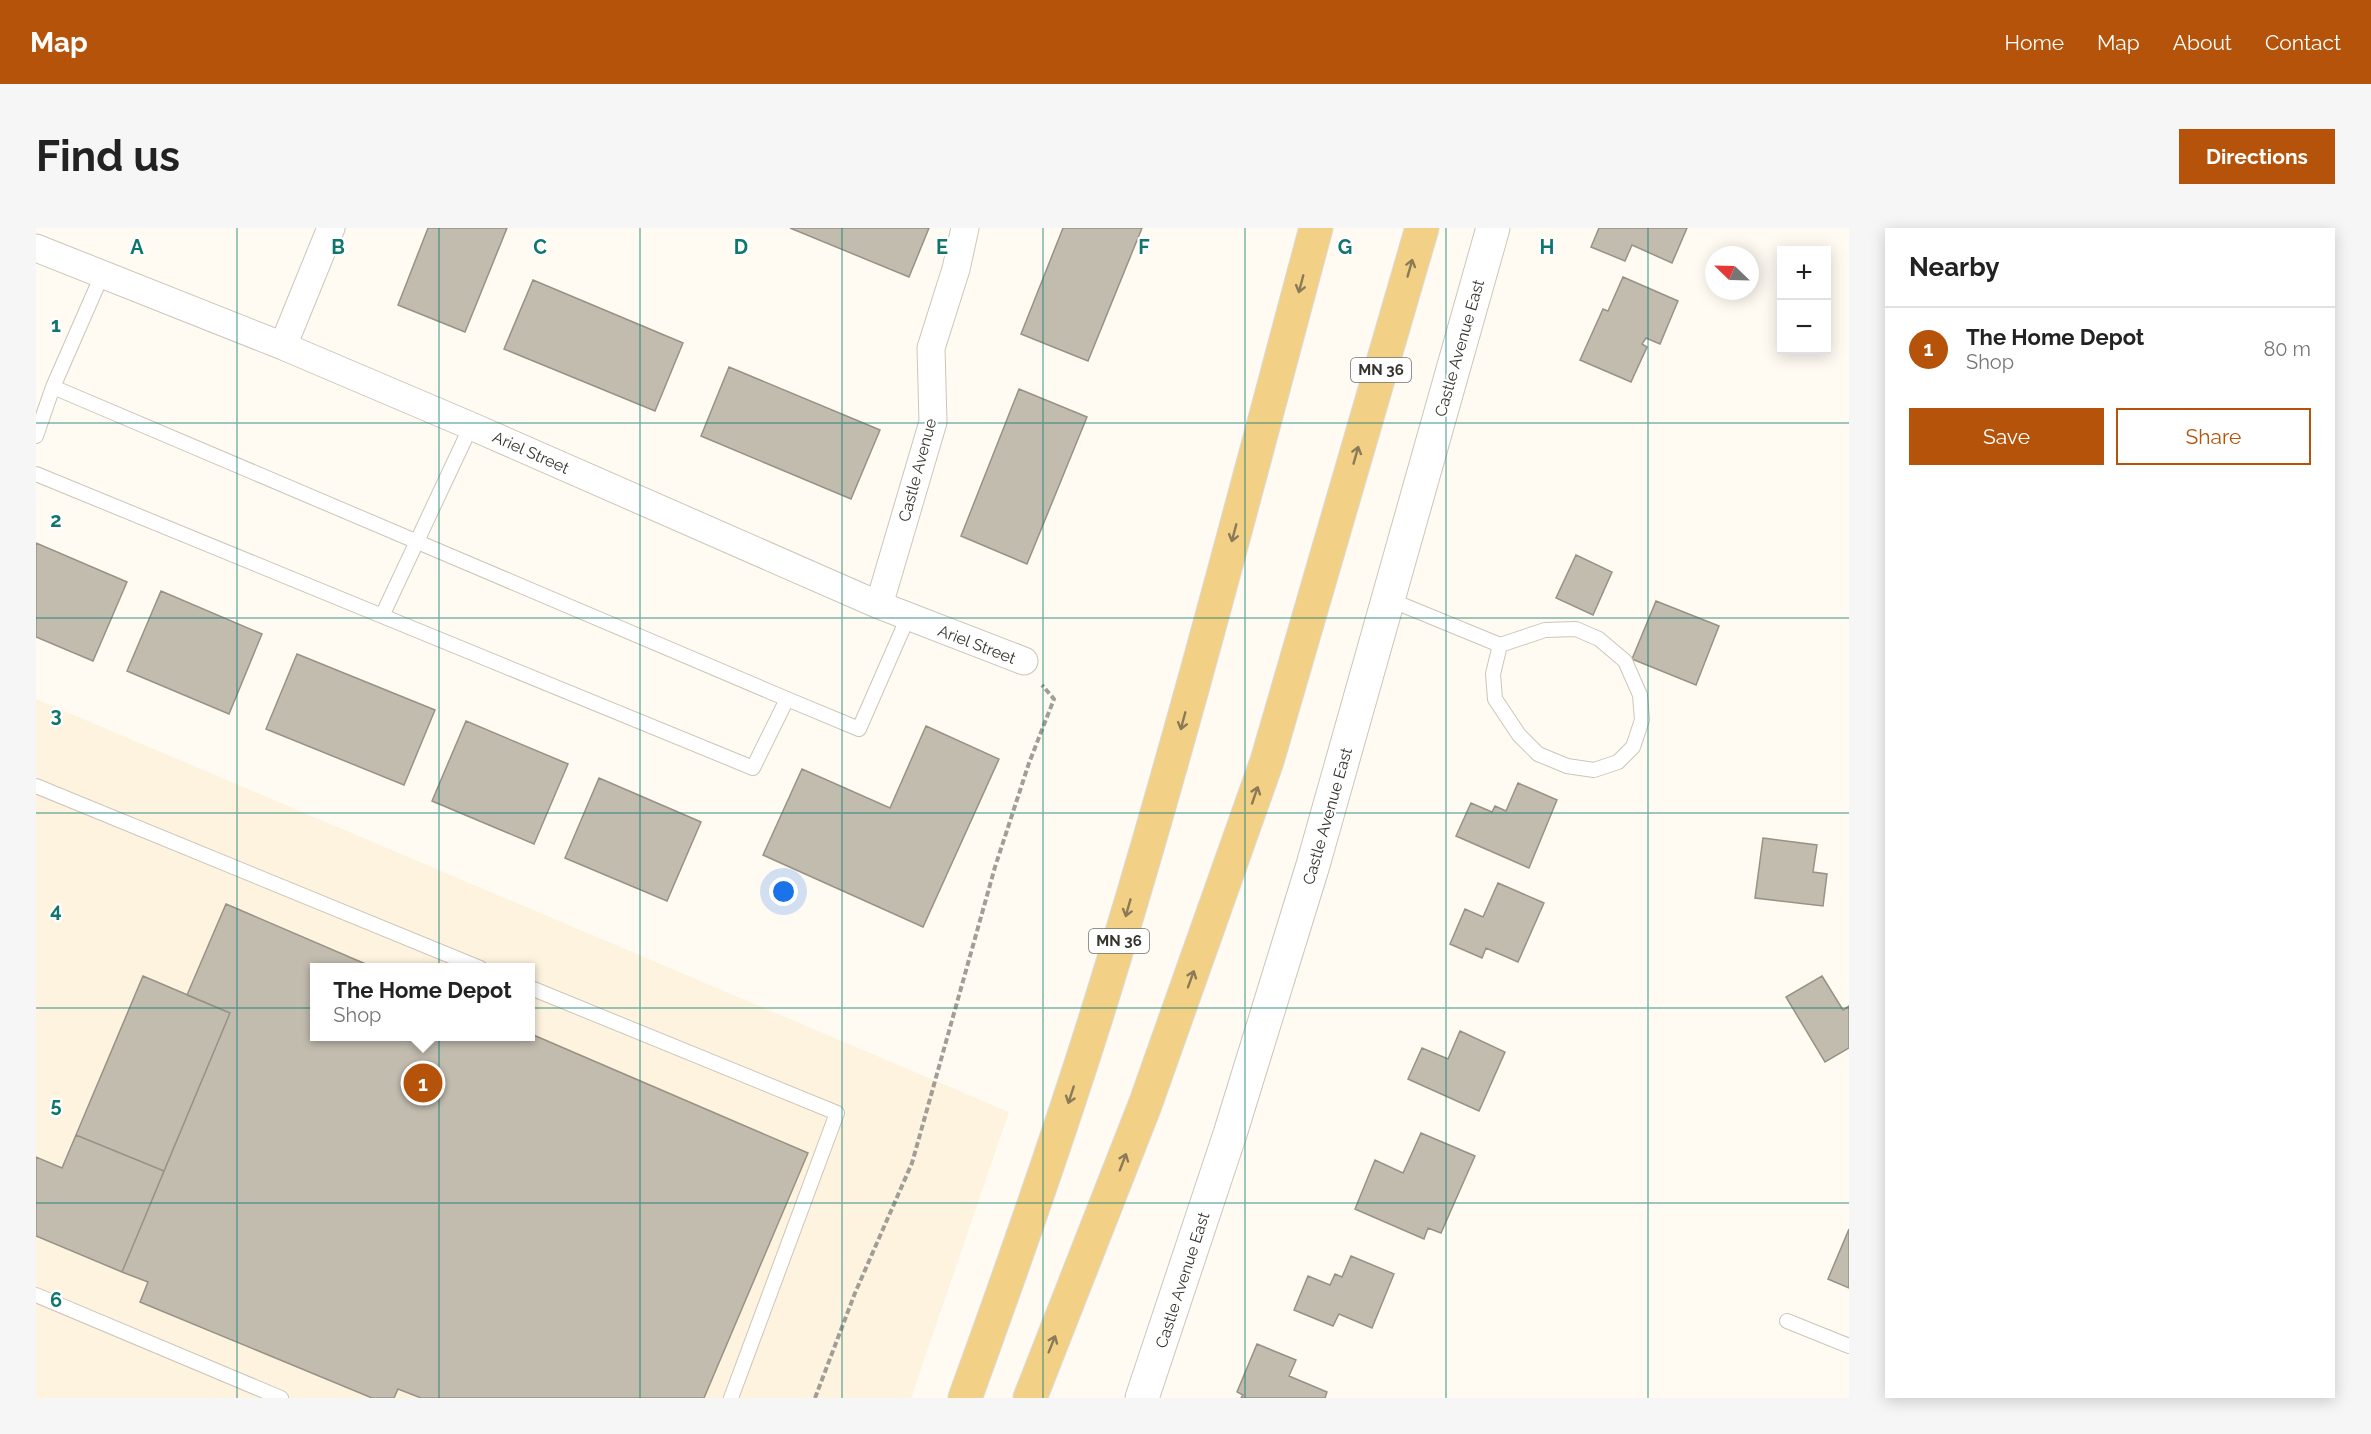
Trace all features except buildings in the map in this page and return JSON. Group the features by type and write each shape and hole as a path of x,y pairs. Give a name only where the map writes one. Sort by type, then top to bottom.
{"highway":[{"name":"MN 36","path":"965,1398 1022,1241 1107,983 1182,725 1316,228"},
{"name":"MN 36","path":"1030,1398 1145,1105 1267,761 1422,228"}],"street":[{"path":"283,346 331,228"},
{"name":"Castle Avenue","path":"879,605 933,422 931,348 956,269 965,228"},
{"name":"Castle Avenue East","path":"1142,1398 1230,1134 1313,865 1493,228"},
{"name":"Ariel Street","path":"36,248 283,346 879,605 1024,661"}],"lane":[{"path":"36,436 53,387 102,275"},
{"path":"53,387 859,729 908,617"},
{"path":"382,616 471,426"},
{"path":"36,474 753,768 788,699"},
{"path":"1388,598 1500,645 1545,630 1576,629 1599,639 1625,661 1640,694 1642,720 1633,747 1618,762 1594,770 1567,766 1538,754 1519,735 1495,699 1493,674 1500,645"},
{"path":"36,786 468,963"},
{"path":"535,990 837,1113 731,1398"},
{"path":"36,1295 281,1398"},
{"path":"1787,1321 1849,1346"}],"path":[{"path":"815,1398 855,1293 912,1163 995,867 1029,763 1054,699 1024,661"}],"shaded area":[{"path":"36,699 1009,1112 911,1398 36,1398"}],"place":[{"name":"The Home Depot","path":"423,1083"}]}
